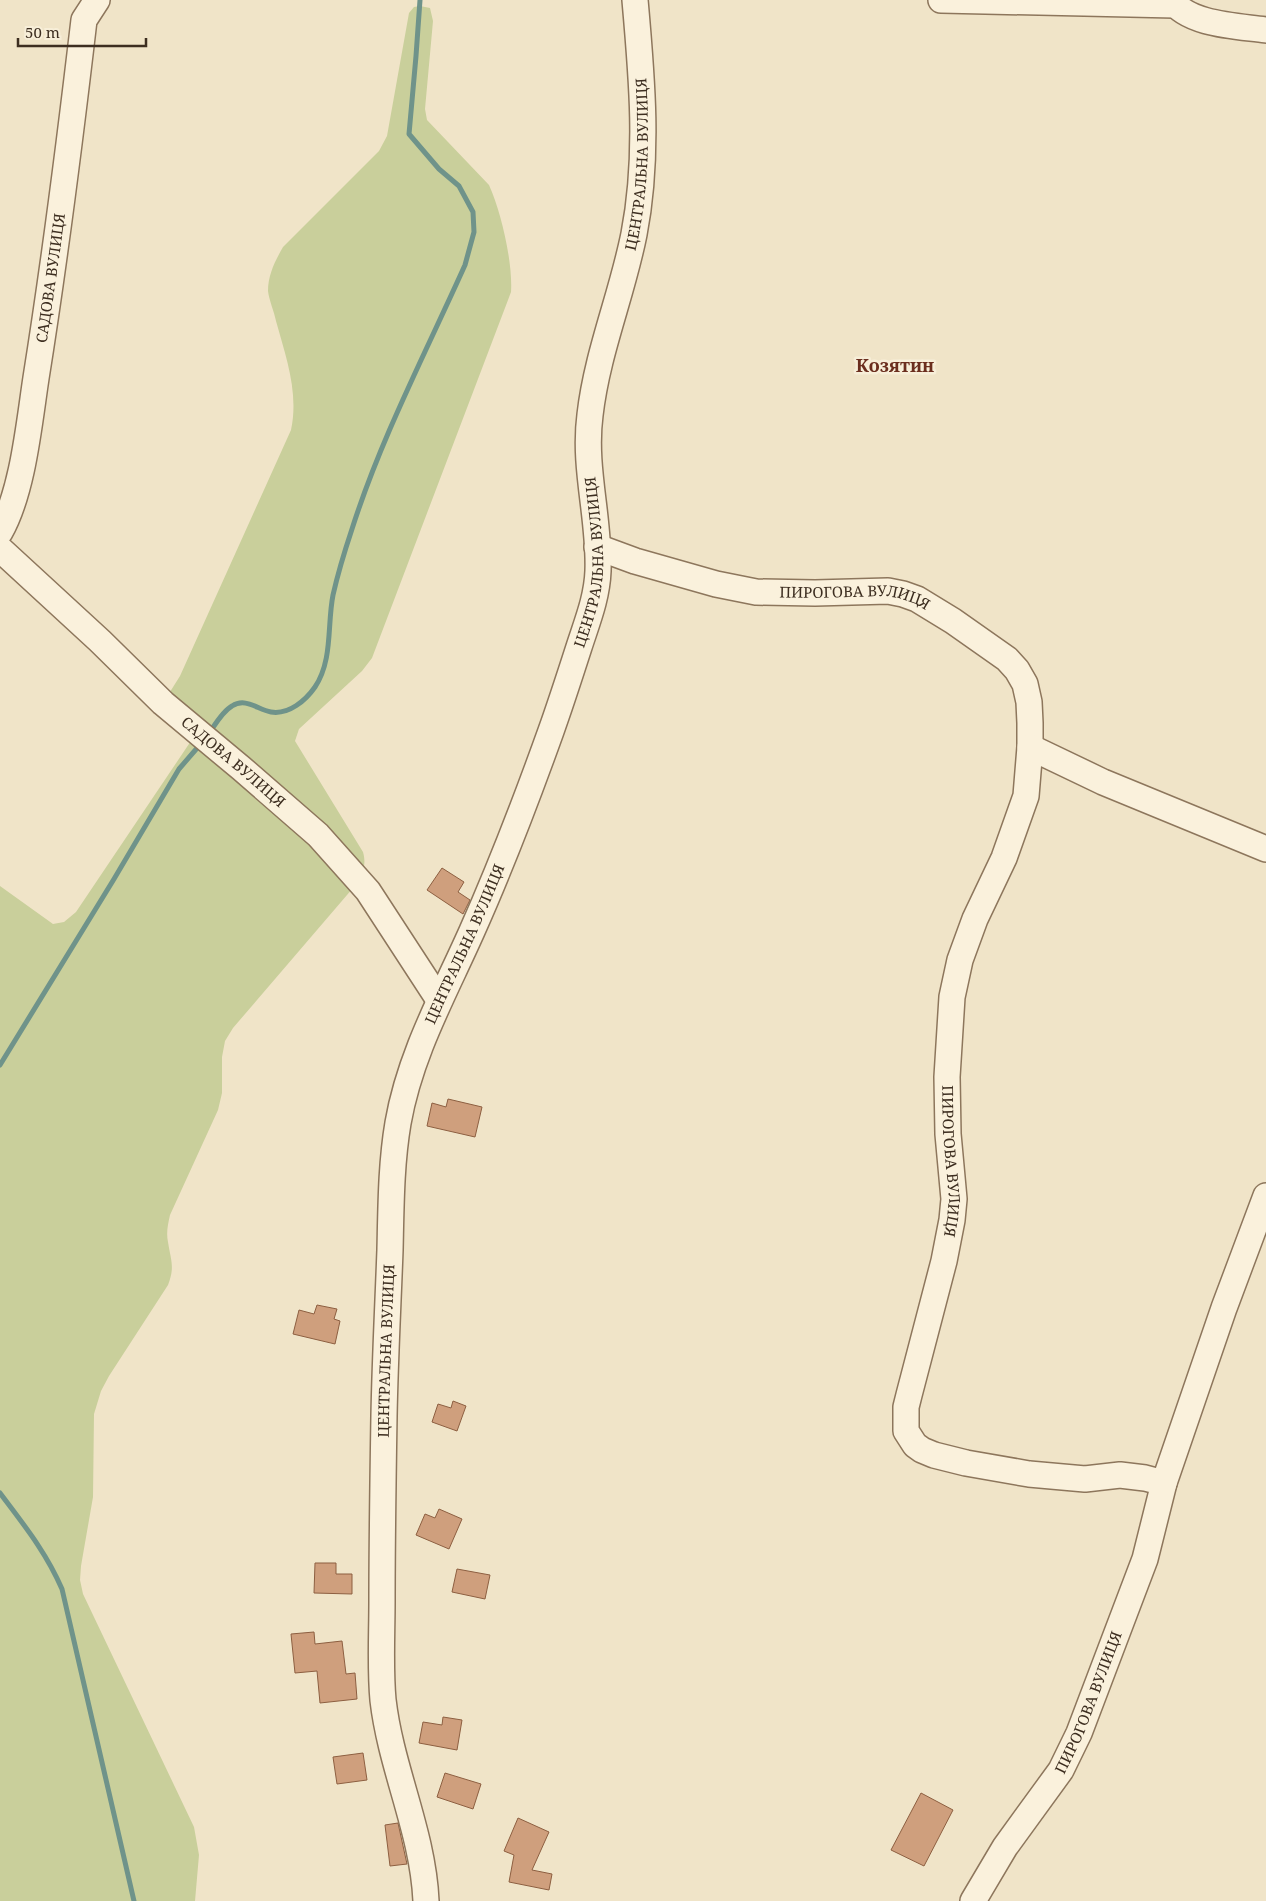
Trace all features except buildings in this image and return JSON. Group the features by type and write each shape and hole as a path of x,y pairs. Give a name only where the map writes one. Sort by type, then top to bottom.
{"street":[{"name":"ЦЕНТРАЛЬНА ВУЛИЦЯ","path":"426,1901 418,1840 396,1769 383,1696 382,1521 385,1372 394,1153 398,1121 409,1075 439,1000 475,926 528,794 594,602 598,573 588,469 589,416 595,382 633,238 639,200 642,161 643,112 635,0"},
{"path":"941,0 1174,3 1183,12 1202,19 1266,30"},
{"name":"САДОВА ВУЛИЦЯ","path":"0,532 9,511 24,455 54,271 88,7"},
{"name":"ПИРОГОВА ВУЛИЦЯ","path":"597,547 635,561 716,584 756,592 888,591 917,599 953,621 1007,659 1017,670 1025,684 1029,702 1030,747 1026,796 1004,858 974,919 960,960 952,997 947,1077 948,1134 954,1199 952,1220 942,1270 906,1407 906,1431 910,1439 922,1450 966,1463 1066,1478 1101,1478 1120,1475 1145,1478 1164,1483"},
{"name":"САДОВА ВУЛИЦЯ","path":"0,549 100,641 163,703 318,836 368,891 439,1000"},
{"path":"1030,747 1103,782 1266,849"},
{"name":"ПИРОГОВА ВУЛИЦЯ","path":"973,1901 1005,1847 1061,1770 1076,1742 1141,1570 1164,1483 1224,1308 1266,1196"}],"green space":[{"path":"414,7 430,8 433,21 425,109 427,120 489,185 498,209 505,237 510,267 511,292 372,658 362,671 299,729 295,741 363,852 362,874 359,881 233,1028 225,1041 222,1057 222,1093 218,1110 170,1215 167,1235 172,1268 168,1285 109,1376 101,1391 94,1414 93,1497 80,1580 83,1594 194,1827 199,1855 195,1901 0,1901 0,886 53,924 64,922 76,912 197,732 163,703 180,676 291,430 293,416 292,389 287,362 268,291 271,274 283,247 379,151 387,136 409,13"}],"waterway":[{"path":"210,732 226,711 237,704 247,703 271,712 290,709 307,697 321,677 327,654 333,595 364,495 390,428 465,265 474,232 473,212 459,186 439,169 409,134 420,0"},
{"path":"0,1065 179,769 198,747"},
{"path":"0,1493 42,1551 62,1589 134,1901"}],"district":[{"name":"Козятин","path":"895,366"}]}
